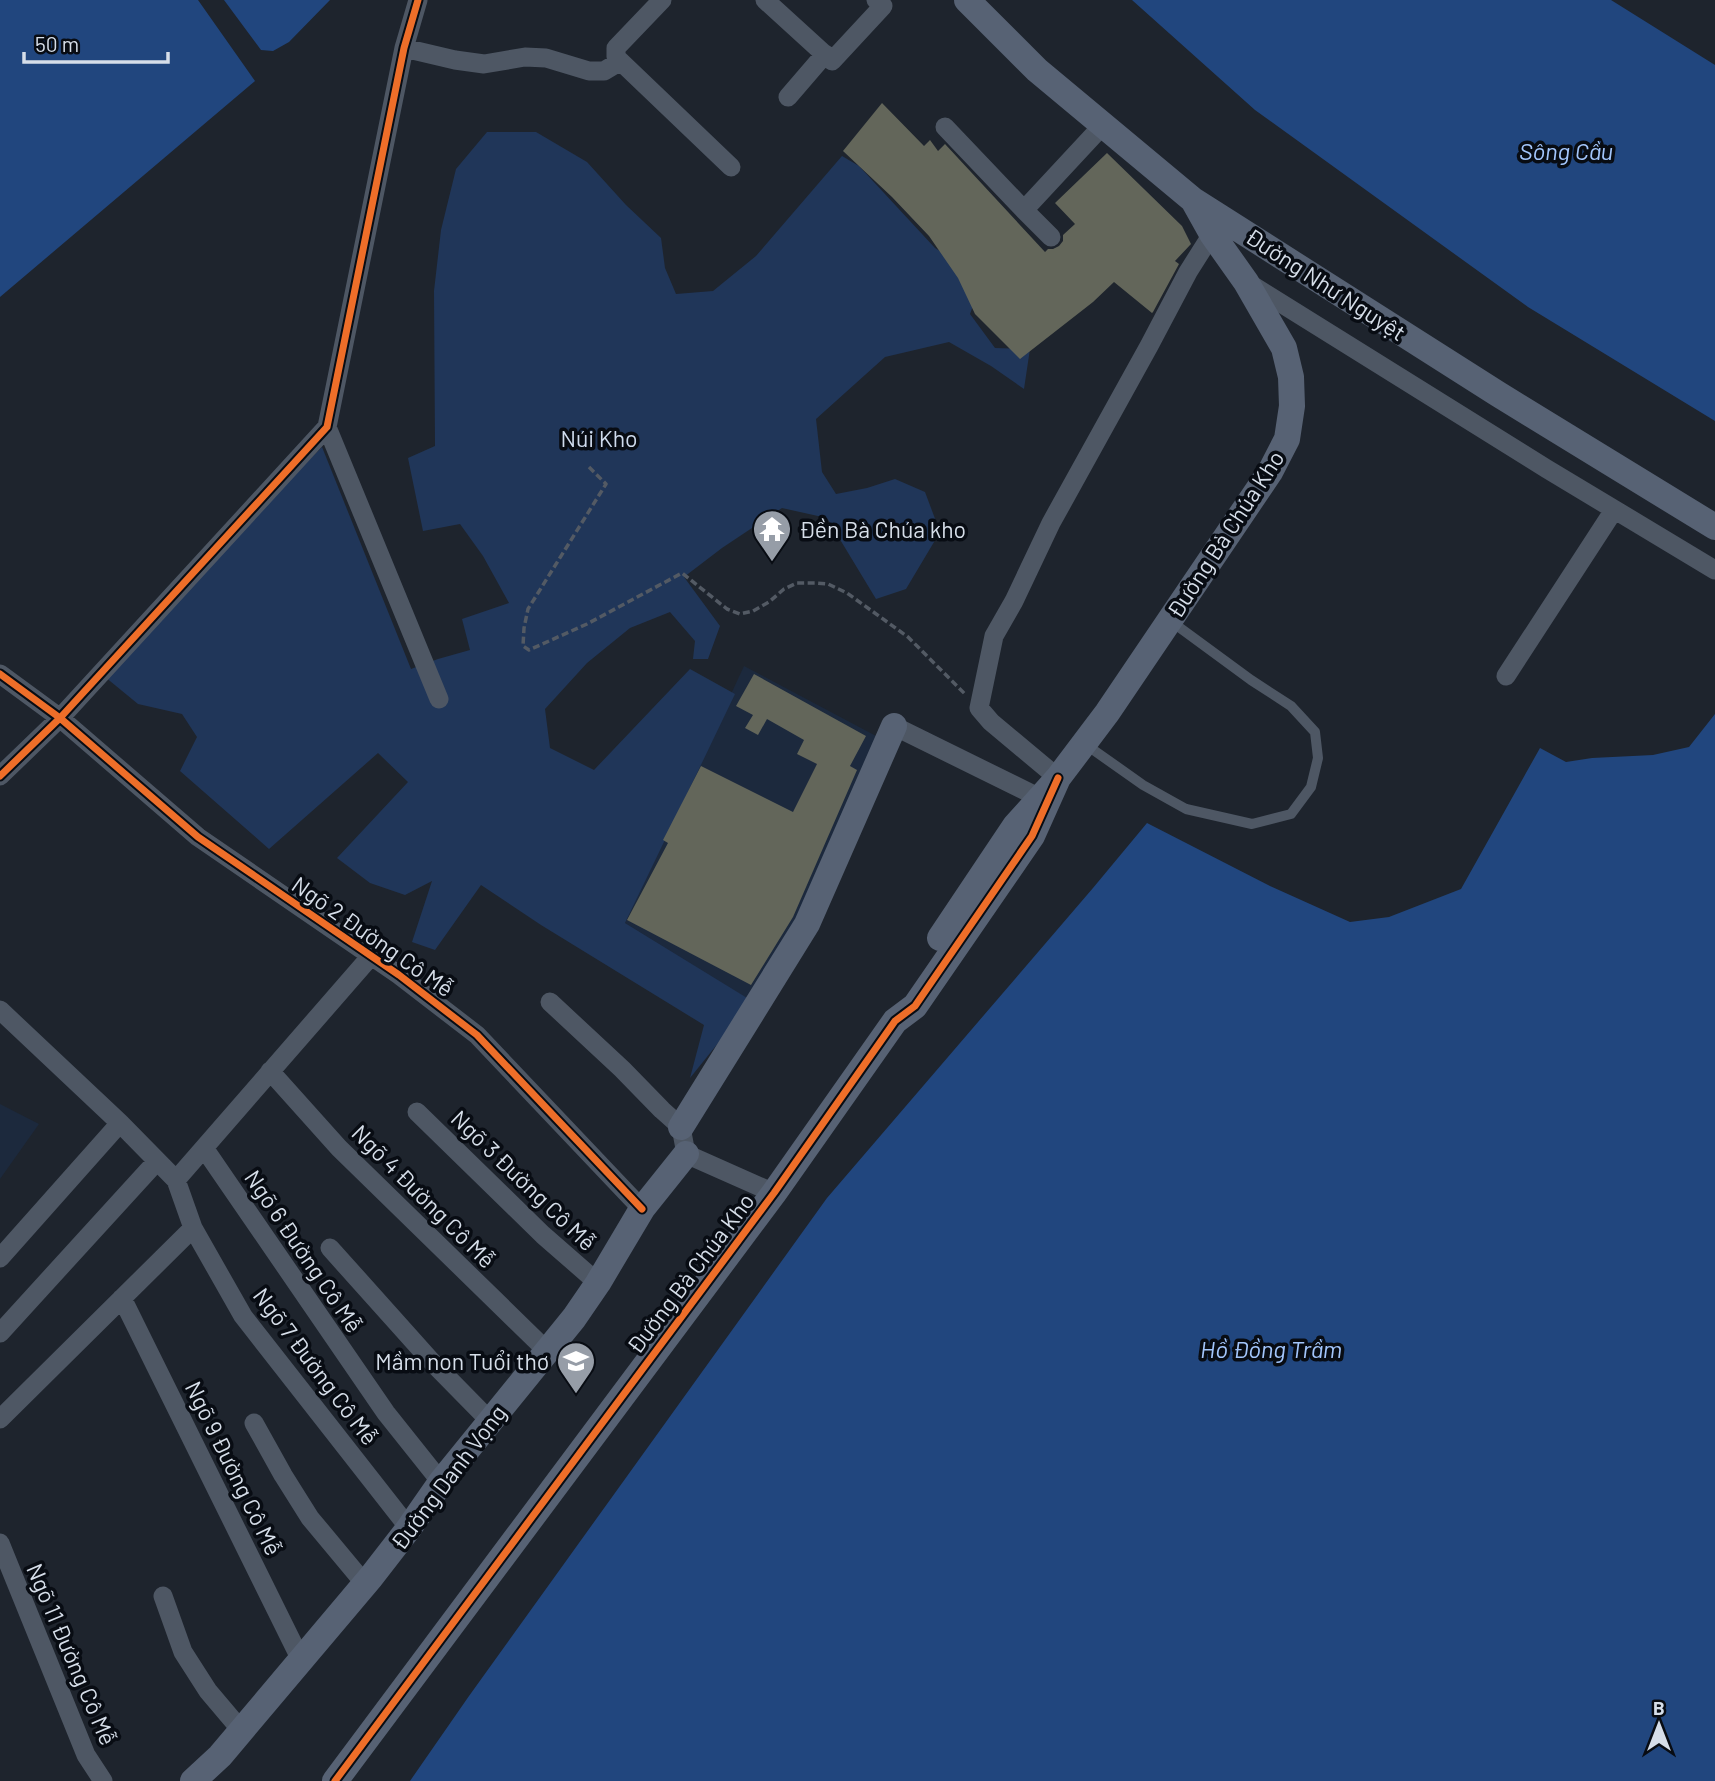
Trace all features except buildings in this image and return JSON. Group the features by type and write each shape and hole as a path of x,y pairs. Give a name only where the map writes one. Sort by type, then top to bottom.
{"street":[{"path":"0,776 60,718 327,427 404,48 418,0"},
{"path":"662,0 616,48 615,57 731,167"},
{"path":"765,0 832,61 883,6 876,0"},
{"name":"Đường Như Nguyệt","path":"968,0 1037,70 1194,200 1498,394 1715,527"},
{"path":"404,48 484,64 525,57 546,58 589,71 604,71 619,62"},
{"path":"788,97 825,54"},
{"path":"1024,209 1103,125"},
{"path":"945,127 1051,237"},
{"name":"Đường Bà Chúa Kho","path":"895,1021 897,1002 1015,826 1058,778 1107,713 1269,472 1287,439 1292,406 1291,377 1284,348 1246,282 1212,234 1194,200"},
{"path":"1058,778 990,722 979,708 994,636 1051,523 1188,272 1212,234"},
{"name":"Đường Như Nguyệt","path":"1246,282 1715,570"},
{"path":"327,427 439,699"},
{"path":"1506,676 1614,510"},
{"name":"Ngõ 2 Đường Cô Mễ","path":"0,674 60,718 198,837 399,975 477,1035 642,1209"},
{"path":"681,1127 807,924 894,726 1040,798"},
{"name":"Đường Bà Chúa Kho","path":"335,1781 774,1193 895,1021 915,1006 1032,836 1058,778"},
{"path":"0,1010 176,1180 371,957"},
{"path":"550,1002 681,1127 686,1154 774,1193"},
{"name":"Ngõ 4 Đường Cô Mễ","path":"271,1071 339,1148 547,1351"},
{"name":"Ngõ 3 Đường Cô Mễ","path":"417,1112 543,1235 598,1283"},
{"path":"0,1258 120,1123"},
{"name":"Ngõ 6 Đường Cô Mễ","path":"204,1148 386,1413 441,1482"},
{"name":"Đường Danh Vọng","path":"193,1781 220,1756 365,1584 441,1482 574,1318 642,1209 686,1154"},
{"path":"0,1333 157,1161"},
{"name":"Ngõ 7 Đường Cô Mễ","path":"176,1180 193,1228 243,1316 409,1528"},
{"path":"0,1419 193,1228"},
{"path":"330,1248 432,1363 490,1421"},
{"name":"Ngõ 9 Đường Cô Mễ","path":"122,1298 301,1660"},
{"path":"254,1423 310,1518 365,1584"},
{"name":"Ngõ 11 Đường Cô Mễ","path":"0,1543 86,1755 103,1781"},
{"path":"163,1596 183,1652 208,1690 242,1730"}],"lane":[{"path":"1084,743 1143,785 1186,809 1252,824 1292,814 1311,787 1318,758 1315,732 1291,706 1169,620"}],"path":[{"path":"589,467 606,484 528,609 524,628 525,649 529,650 587,624 682,573 727,609 740,614 753,611 797,583 828,584 847,593 908,638 965,694"}],"shaded area":[{"path":"744,666 878,737 811,909 751,1001 625,923"},
{"path":"0,1104 39,1124 0,1179"}],"green space":[{"name":"Núi Kho","path":"487,132 536,132 587,162 661,238 665,268 676,294 713,291 756,256 842,156 859,166 935,248 964,266 979,289 970,314 995,348 1030,349 1024,389 949,342 885,357 816,419 822,472 836,494 895,479 925,492 940,532 906,589 876,599 827,518 782,508 684,577 720,626 708,659 693,659 695,641 670,612 630,628 587,663 545,709 550,748 594,770 690,669 735,694 625,923 752,1001 690,1078 704,1025 481,885 435,950 412,942 432,881 405,895 370,883 337,858 408,782 378,753 269,849 180,771 197,737 182,714 138,704 99,672 322,447 411,669 470,650 462,619 509,603 483,556 460,524 423,531 408,458 435,446 434,291 441,230 456,169"}],"water":[{"path":"0,0 198,0 255,81 0,297"},
{"path":"224,0 330,0 289,42 273,51 261,50"},
{"name":"Sông Cầu","path":"1132,0 1611,0 1715,65 1715,421 1528,307 1255,110"},
{"name":"Hồ Đồng Trầm","path":"1715,714 1715,1781 410,1781 827,1198 1147,823 1270,886 1350,922 1389,917 1461,889 1540,748 1566,762 1653,755 1689,747"}],"cycle path":[{"path":"0,776 60,718 327,427 404,48 418,0"},
{"path":"0,674 60,718 198,837 399,975 477,1035 642,1209"},
{"path":"335,1781 774,1193 895,1021 915,1006 1032,836 1058,778"}],"place":[{"name":"Đền Bà Chúa kho","path":"772,563"},
{"name":"Mầm non Tuổi thơ","path":"576,1395"}]}
